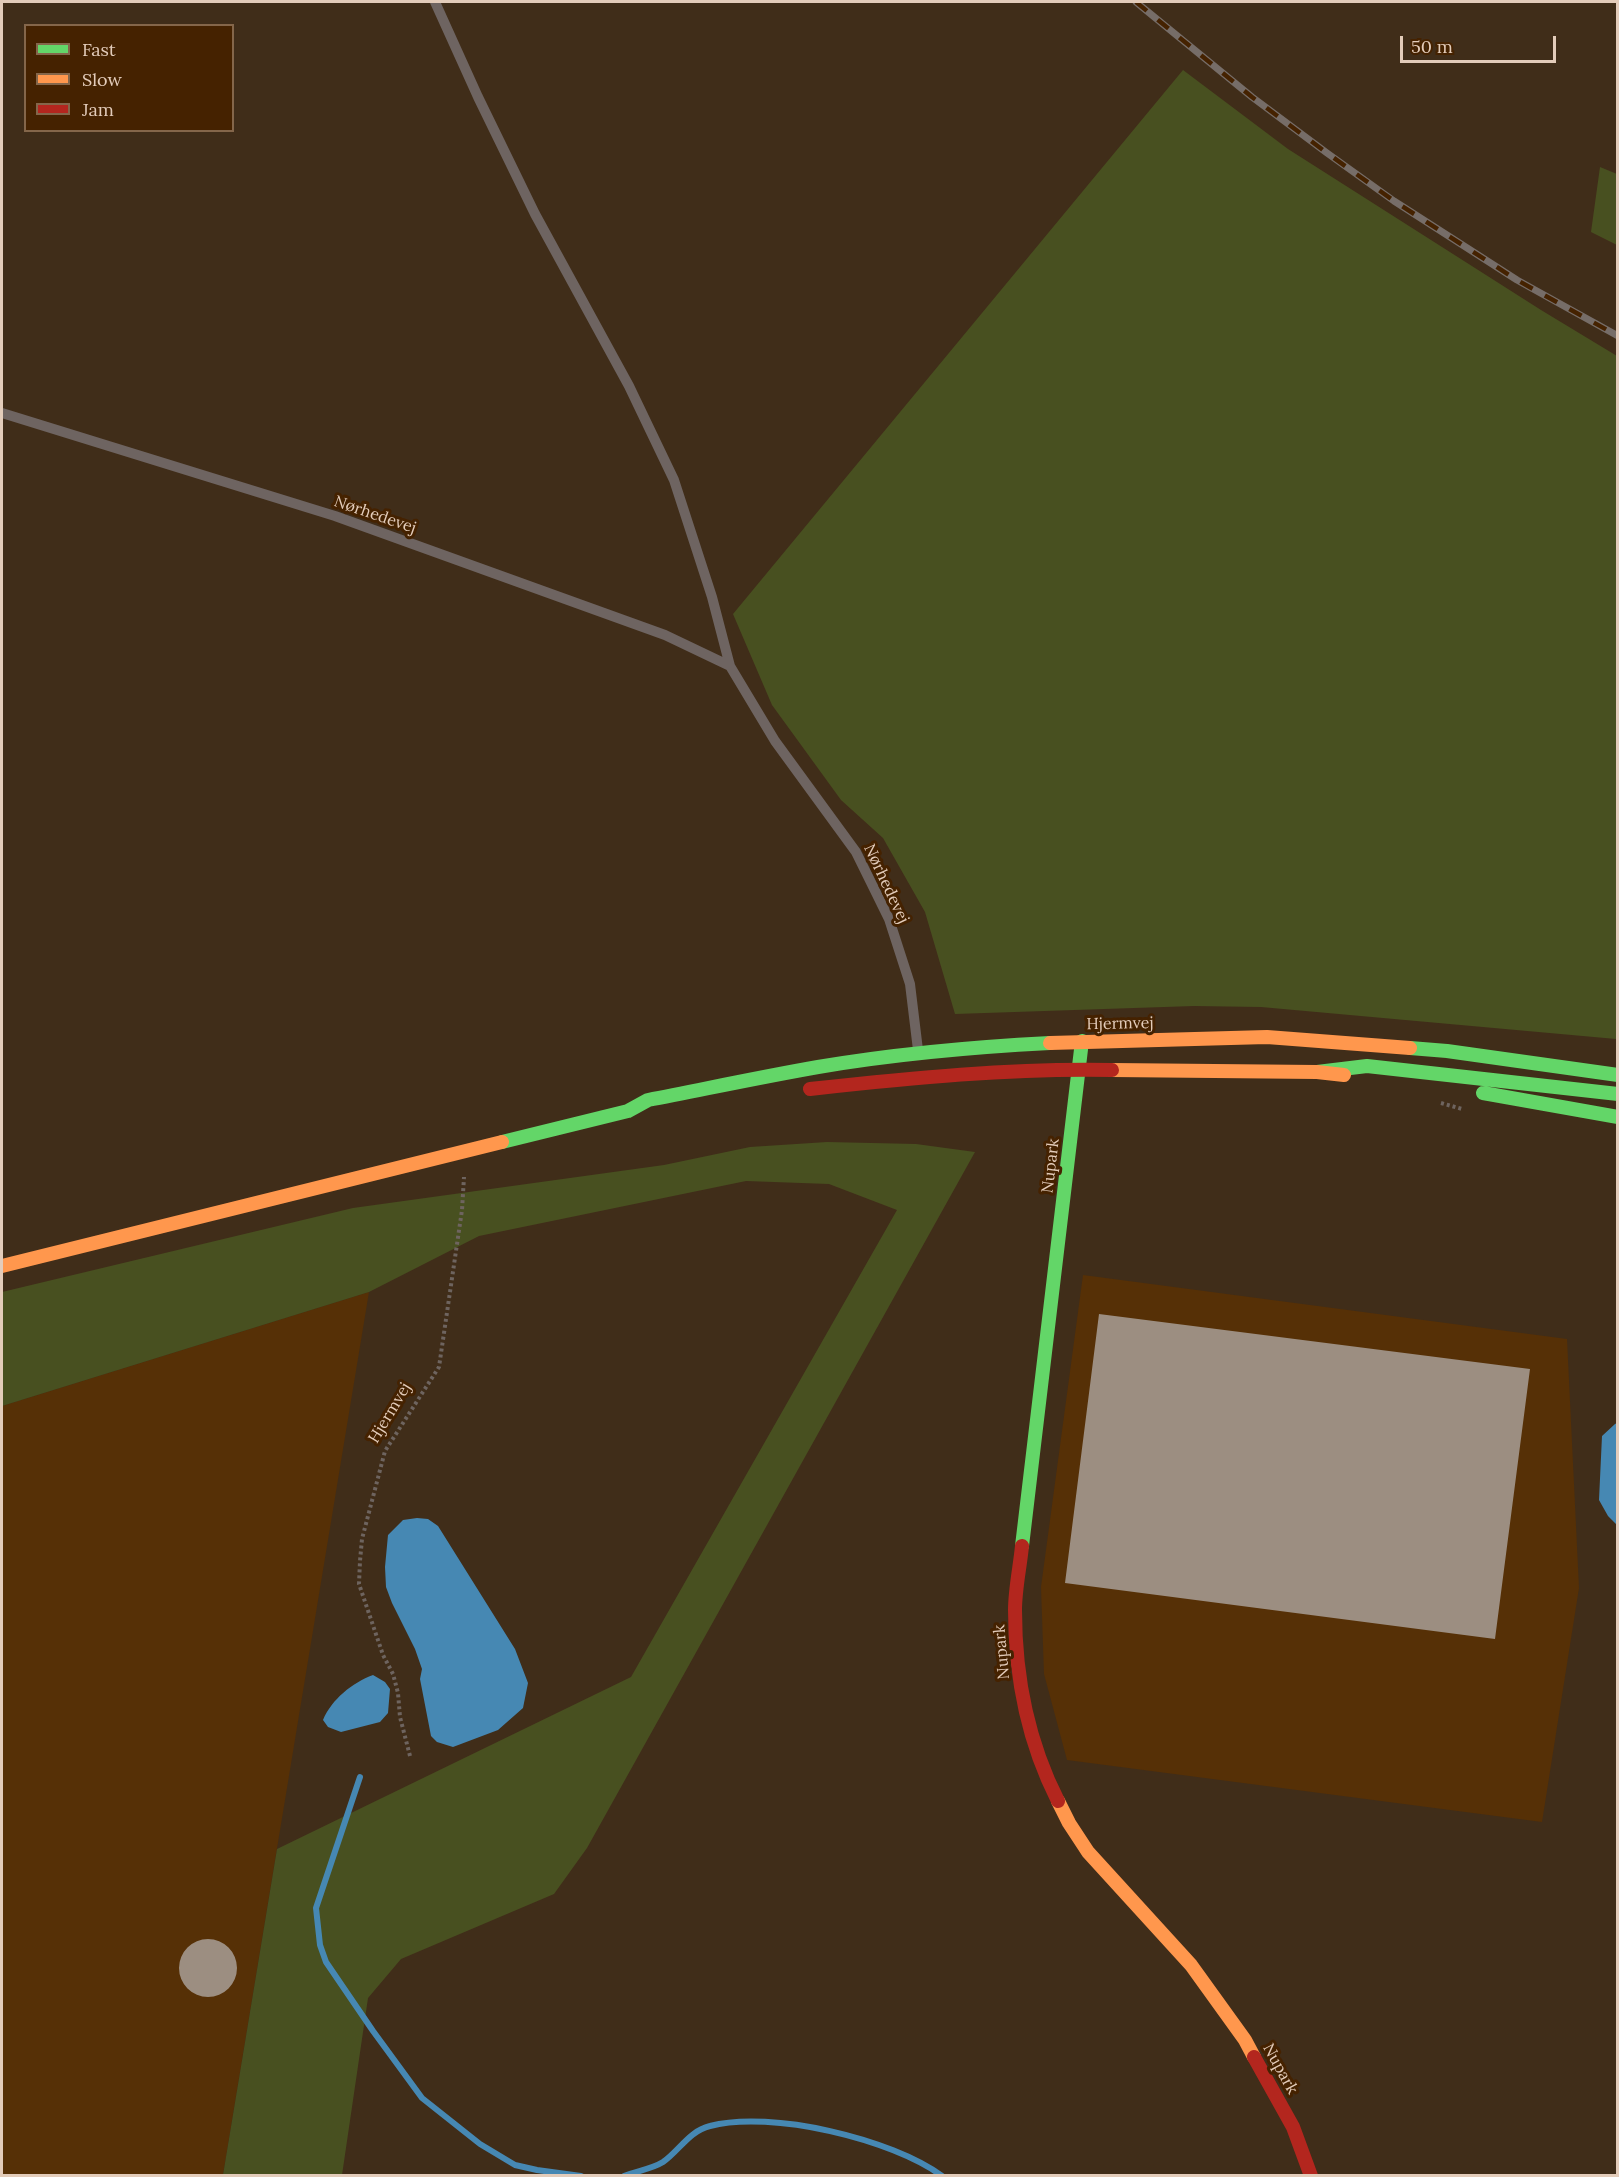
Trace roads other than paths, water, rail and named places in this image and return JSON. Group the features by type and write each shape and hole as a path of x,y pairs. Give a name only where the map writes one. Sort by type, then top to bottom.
{"main road":[{"name":"Hjermvej","path":"2,1266 628,1111 648,1100 819,1067 919,1053 988,1046 1082,1041 1267,1037 1447,1051 1617,1075"},
{"name":"Nupark","path":"1082,1041 1015,1608 1018,1669 1029,1727 1046,1777 1075,1833 1088,1852 1191,1965 1245,2040 1293,2127 1311,2175"},
{"path":"1317,1072 1367,1066 1617,1094"},
{"path":"798,1090 921,1077 1079,1069 1317,1072 1425,1082 1617,1117"},
{"name":"Hjermvej","path":"628,1111 652,1114"}],"lane":[{"name":"Nørhedevej","path":"435,2 478,97 525,192 629,386 674,480 712,597 730,666 775,741 856,852 889,919 910,984 921,1077"},
{"name":"Nørhedevej","path":"2,413 335,516 665,635 730,666"}],"water":[{"path":"1617,1423 1618,1525 1608,1516 1599,1500 1602,1436"},
{"path":"428,1519 438,1526 515,1649 528,1683 523,1708 498,1730 453,1747 437,1742 431,1736 420,1679 422,1669 386,1587 388,1535 403,1520"},
{"path":"373,1675 385,1682 390,1689 388,1713 380,1722 341,1732 328,1727 323,1720 337,1699 350,1687"}],"waterway":[{"path":"360,1777 316,1908 320,1945 326,1962 422,2098 480,2144 515,2165 581,2176"},
{"path":"624,2176 663,2162 696,2132 710,2126 735,2122 797,2125 830,2131 893,2150 942,2176"}],"railway":[{"path":"1136,2 1252,97 1394,201 1517,280 1618,336"}]}
